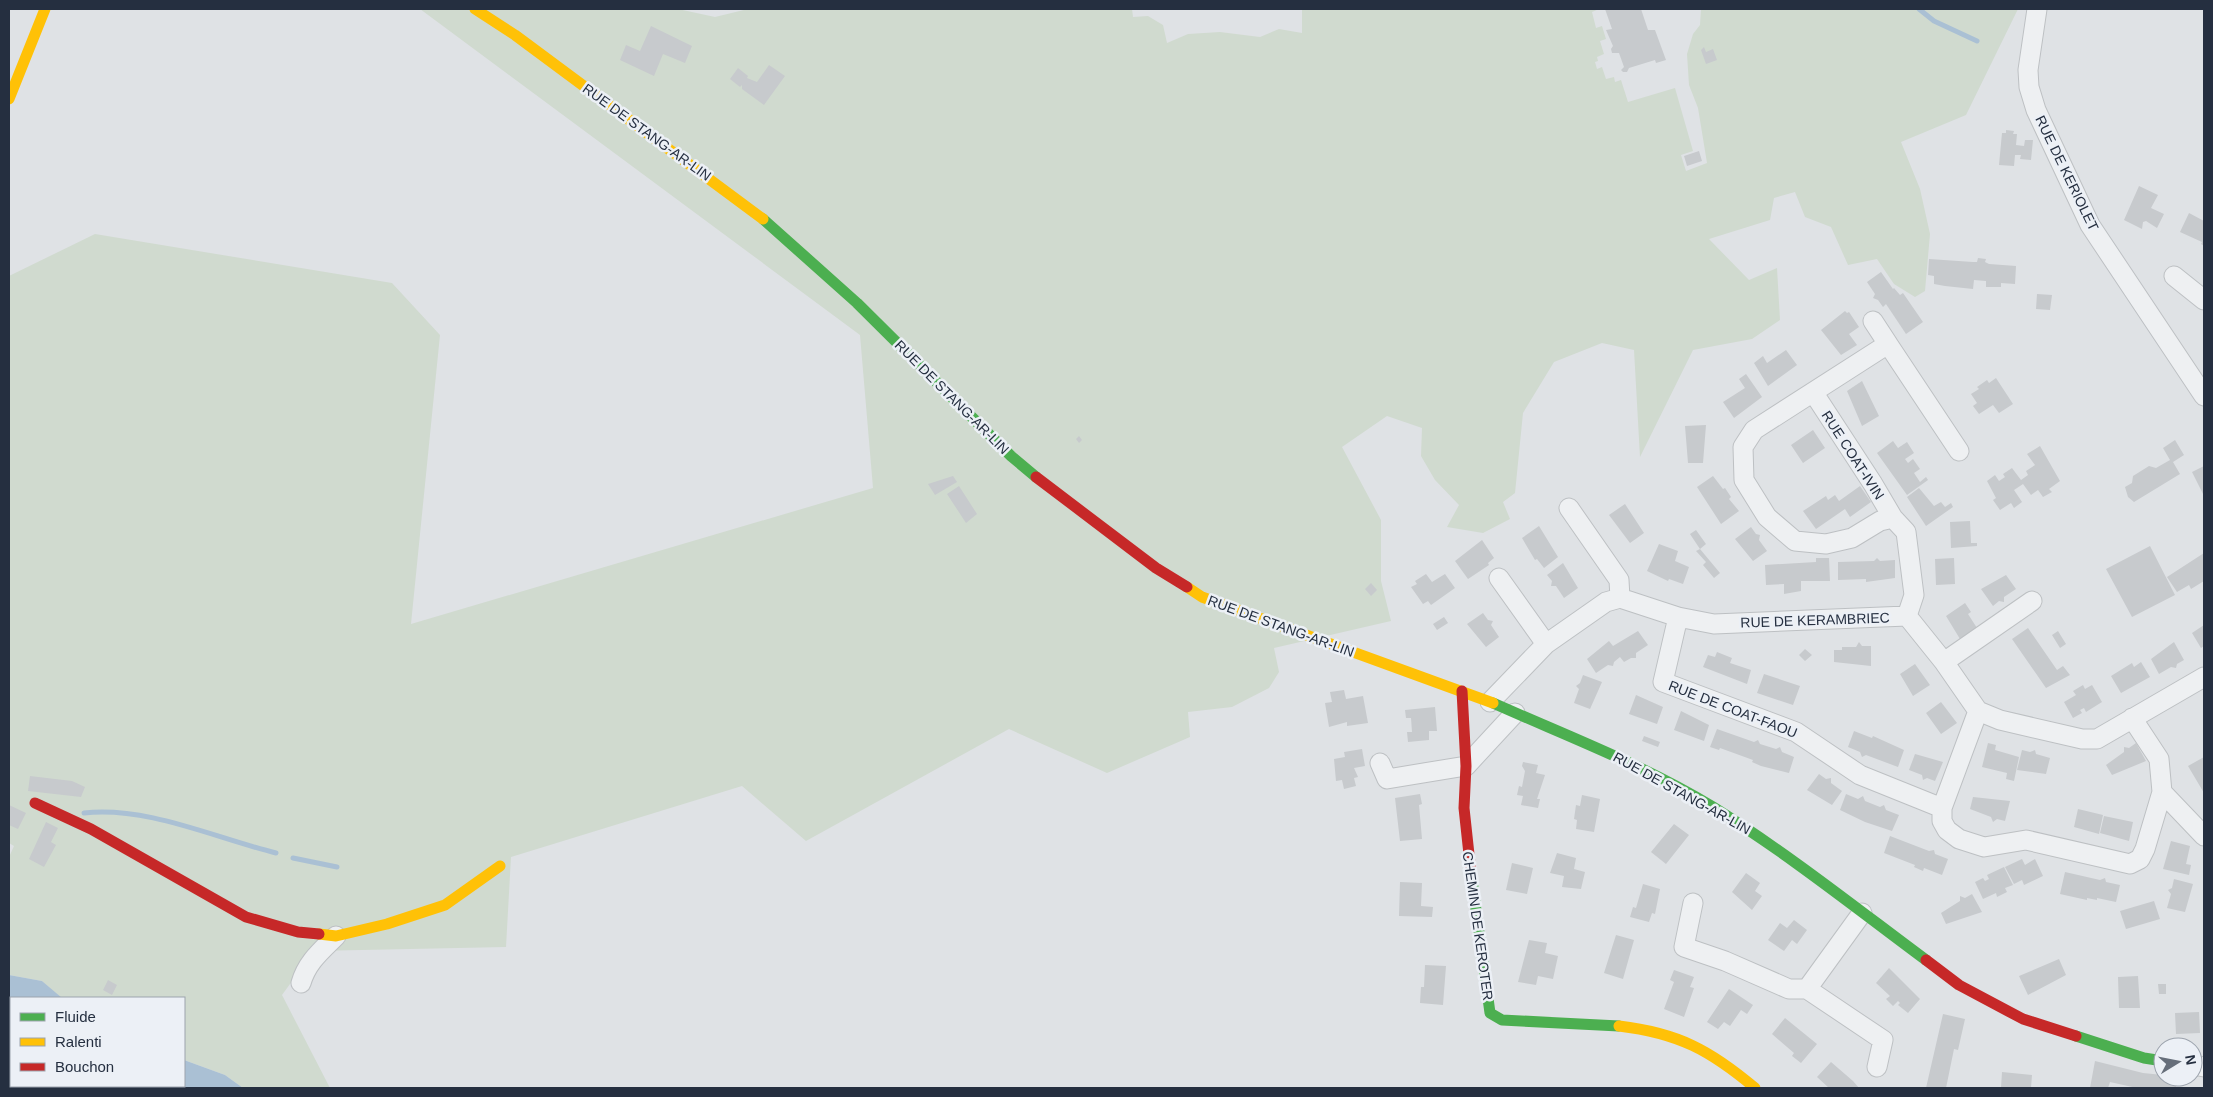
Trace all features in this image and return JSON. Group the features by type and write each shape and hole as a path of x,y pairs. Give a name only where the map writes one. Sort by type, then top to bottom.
{"street":[{"path":"9,99 45,9"},
{"name":"RUE DE STANG-AR-LIN","path":"475,9 515,35 764,219 857,303 1011,456 1050,489 1156,568 1211,601 1490,702 1636,765 1712,807 1798,864 1959,985 2023,1020 2153,1059"},
{"name":"RUE DE KERIOLET","path":"2037,9 2028,70 2030,88 2036,110 2090,225 2204,396"},
{"path":"2174,276 2204,300"},
{"path":"1873,321 1959,451"},
{"name":"RUE COAT-IVIN","path":"1888,344 1754,430 1744,447 1744,480 1766,517 1795,541 1826,544 1852,538 1880,521 1893,518"},
{"name":"RUE COAT-IVIN","path":"1813,392 1893,518 1906,532 1914,596 1907,616"},
{"path":"1490,702 1546,644 1606,602 1620,598 1619,580 1569,508"},
{"path":"1499,578 1546,644"},
{"name":"RUE DE KERAMBRIEC","path":"1620,598 1678,617 1714,624 1907,616 1944,662 1978,711"},
{"path":"1944,662 2032,601"},
{"name":"RUE DE COAT-FAOU","path":"1678,617 1663,682 1796,732 1860,775 1942,808"},
{"path":"2132,718 2159,759 2162,792 2145,850 2140,859 2130,864 2026,840 1984,847 1959,839 1946,830 1942,821 1942,808 1978,711 2000,720 2082,739 2097,740 2132,718 2204,677"},
{"name":"CHEMIN DE KEROTER","path":"1462,692 1466,766 1464,808 1468,853 1490,1013 1502,1020 1634,1027 1657,1031 1704,1049 1730,1066 1755,1088"},
{"path":"1380,763 1387,779 1466,766 1515,713"},
{"path":"2162,792 2204,836"},
{"path":"35,803 91,829 246,917 298,932 336,936 387,924 445,905 500,866"},
{"path":"1692,903 1684,947 1725,961 1789,989 1807,989 1883,1040 1877,1067"},
{"path":"1807,989 1862,913"},
{"path":"301,983 305,969 313,958 336,936"}],"shaded area":[{"path":"420,9 678,9 715,17 748,9 1132,9 1133,17 1148,16 1163,25 1167,43 1188,34 1220,32 1260,37 1279,29 1302,33 1302,9 1599,9 1592,12 1596,28 1602,26 1606,39 1600,41 1604,54 1597,57 1598,61 1595,62 1597,69 1602,67 1606,79 1614,77 1615,82 1621,80 1628,102 1675,88 1693,151 1681,155 1686,171 1707,163 1698,108 1689,85 1687,54 1693,34 1700,25 1701,9 2018,9 1966,115 1901,142 1920,189 1930,234 1925,291 1915,297 1894,284 1877,259 1848,265 1831,227 1805,217 1795,192 1774,198 1770,220 1709,239 1749,280 1777,268 1780,320 1752,339 1693,350 1640,457 1634,350 1602,343 1554,362 1523,413 1515,493 1503,502 1510,519 1483,533 1447,527 1459,505 1435,480 1421,456 1422,428 1387,416 1342,447 1381,520 1381,581 1391,621 1274,648 1279,672 1269,688 1232,707 1188,712 1190,737 1107,773 1009,729 806,841 742,786 511,857 506,947 314,951 282,995 330,1088 243,1088 225,1075 185,1060 185,997 60,997 42,981 9,975 9,857 14,846 9,843 9,276 95,234 392,283 440,335 411,624 873,488 860,335"}],"water":[{"path":"9,975 42,981 61,997 10,997 10,1087 185,1087 185,1060 225,1075 243,1088 9,1088"}],"building":[{"path":"1605,9 1641,9 1648,30 1655,30 1666,60 1656,63 1655,60 1629,68 1627,72 1623,72 1621,70 1624,67 1619,53 1612,53 1611,49 1613,46 1606,30 1612,29"},
{"path":"651,26 692,46 685,63 663,54 654,76 620,60 626,45 640,51"},
{"path":"1704,47 1706,52 1713,49 1717,60 1706,64 1701,50"},
{"path":"769,65 785,76 764,105 742,89 742,85 740,87 730,79 738,68 748,76 747,78 757,82"},
{"path":"2006,130 2014,131 2013,134 2017,134 2016,145 2024,146 2025,140 2033,140 2031,160 2020,159 2021,155 2015,155 2014,166 1999,165 2002,133 2006,133"},
{"path":"1699,151 1702,161 1687,166 1684,156"},
{"path":"2139,186 2158,195 2151,208 2164,214 2157,228 2146,221 2143,222 2142,229 2124,220"},
{"path":"2189,213 2204,221 2204,246 2201,244 2202,242 2180,232"},
{"path":"1978,258 1986,259 1985,262 1989,264 2016,266 2015,284 2001,283 2001,287 1986,287 1986,281 1974,280 1973,289 1934,284 1934,276 1928,275 1929,259 1977,262"},
{"path":"1881,272 1893,289 1900,295 1903,293 1923,322 1906,334 1886,304 1883,307 1878,300 1873,298 1875,294 1867,282"},
{"path":"2037,294 2052,295 2050,310 2036,309"},
{"path":"1845,311 1849,312 1859,327 1849,334 1857,345 1841,355 1821,330"},
{"path":"1786,350 1797,365 1768,386 1754,363 1763,356 1767,363"},
{"path":"1746,374 1762,397 1734,418 1723,402 1745,388 1739,379"},
{"path":"1996,378 2013,404 1999,413 1993,405 1979,414 1973,406 1977,403 1971,394 1979,389 1977,387 1987,380 1989,383"},
{"path":"1862,381 1879,416 1862,426 1847,391"},
{"path":"1706,425 1703,463 1688,463 1685,426"},
{"path":"1813,430 1825,448 1803,463 1791,445"},
{"path":"1079,436 1082,440 1079,443 1076,439"},
{"path":"2175,440 2184,455 2173,462 2180,474 2134,502 2128,497 2125,487 2132,483 2133,476 2149,466 2156,468 2170,460 2163,448"},
{"path":"1893,441 1898,448 1907,442 1914,453 1905,459 1908,463 1913,459 1920,469 1914,473 1920,482 1926,477 1928,480 1907,495 1877,453"},
{"path":"2040,446 2060,481 2049,489 2052,492 2043,497 2038,490 2031,495 2023,484 2014,490 2022,502 2014,508 2011,503 2000,510 1993,500 1996,498 1987,481 1995,475 1999,481 2005,477 2003,474 2012,468 2021,480 2028,475 2026,471 2035,465 2027,454"},
{"path":"2204,466 2204,496 2192,472"},
{"path":"953,476 957,482 935,495 928,484"},
{"path":"1713,476 1723,489 1725,488 1731,497 1729,499 1739,511 1721,524 1697,487"},
{"path":"959,486 977,514 966,523 947,494"},
{"path":"1860,486 1871,502 1850,517 1845,509 1816,529 1803,511 1826,496 1828,500 1835,495 1839,501"},
{"path":"1919,488 1934,506 1941,502 1945,507 1951,503 1953,507 1926,526 1907,497"},
{"path":"1625,504 1644,533 1630,543 1609,515"},
{"path":"1970,521 1971,543 1977,543 1977,546 1951,548 1950,522"},
{"path":"1539,526 1558,557 1544,568 1537,559 1535,560 1522,538"},
{"path":"1751,527 1756,534 1760,535 1759,540 1767,551 1753,561 1735,539"},
{"path":"1696,530 1706,544 1700,549 1690,534"},
{"path":"1482,540 1494,558 1488,563 1489,565 1468,579 1455,561"},
{"path":"1659,544 1678,551 1675,561 1689,567 1683,584 1669,579 1668,581 1647,571"},
{"path":"2150,546 2175,595 2132,617 2106,569"},
{"path":"1700,549 1720,573 1714,578 1703,565 1706,562 1696,551"},
{"path":"2204,553 2204,581 2191,589 2189,585 2177,592 2167,577"},
{"path":"1816,558 1829,558 1830,581 1801,581 1801,591 1784,594 1784,584 1766,585 1765,565 1816,562"},
{"path":"1877,558 1880,561 1895,560 1895,578 1866,582 1866,579 1838,580 1838,562 1874,561"},
{"path":"1954,558 1955,584 1936,585 1935,559"},
{"path":"1563,563 1578,588 1564,598 1556,586 1551,586 1552,581 1547,575"},
{"path":"1426,574 1432,582 1445,574 1455,588 1431,605 1428,601 1423,604 1411,587 1417,584 1415,581"},
{"path":"2006,575 2016,589 2004,597 2004,602 1999,601 1993,606 1981,589"},
{"path":"1371,583 1377,590 1371,596 1365,589"},
{"path":"1965,603 1971,612 1968,614 1977,628 1960,639 1946,616"},
{"path":"1483,613 1488,620 1493,621 1491,625 1499,637 1486,647 1467,624"},
{"path":"1444,617 1448,623 1437,630 1433,624"},
{"path":"2204,625 2204,646 2201,648 2192,633"},
{"path":"2028,628 2057,670 2063,666 2070,675 2046,688 2012,639"},
{"path":"1638,631 1648,645 1636,653 1636,658 1631,658 1624,662 1620,657 1614,662 1613,666 1608,665 1596,673 1587,659 1609,641 1613,646"},
{"path":"2058,631 2066,644 2060,648 2052,635"},
{"path":"1859,642 1862,646 1871,646 1871,666 1834,662 1834,650 1842,650 1842,647 1856,647"},
{"path":"2174,642 2184,660 2177,664 2176,668 2171,667 2159,674 2151,659"},
{"path":"1805,649 1812,655 1805,661 1799,655"},
{"path":"1717,652 1732,658 1730,663 1751,670 1747,684 1703,667 1708,655 1715,657"},
{"path":"2141,662 2150,677 2121,693 2111,676 2132,663 2134,667"},
{"path":"1915,664 1930,685 1913,696 1900,674"},
{"path":"1764,674 1800,686 1793,705 1757,693"},
{"path":"1583,675 1602,682 1590,709 1574,703 1579,689 1576,686 1580,683"},
{"path":"2083,685 2085,689 2092,685 2102,702 2086,712 2084,708 2080,710 2082,713 2073,718 2064,702 2076,695 2073,691"},
{"path":"1344,690 1346,699 1363,696 1368,723 1347,726 1347,722 1329,727 1325,703 1332,702 1330,692"},
{"path":"1636,695 1663,707 1657,724 1629,714"},
{"path":"1941,702 1957,723 1941,734 1926,713"},
{"path":"1435,707 1437,731 1429,731 1429,740 1408,742 1407,732 1412,732 1411,718 1406,718 1405,710"},
{"path":"1681,711 1709,725 1704,741 1674,730"},
{"path":"1717,729 1754,742 1758,740 1760,744 1776,749 1780,747 1782,752 1794,757 1789,773 1761,766 1752,762 1753,760 1720,748 1719,750 1710,747"},
{"path":"1854,731 1872,738 1873,736 1904,750 1898,767 1866,755 1862,757 1860,752 1848,747"},
{"path":"1644,736 1660,742 1658,747 1642,741"},
{"path":"1988,743 1996,745 1995,750 2019,757 2014,781 2006,779 2007,773 1982,767"},
{"path":"2136,743 2146,761 2112,775 2106,765 2124,752 2124,747 2129,748"},
{"path":"1362,749 1365,766 1354,768 1358,777 1354,778 1356,786 1344,789 1342,780 1336,781 1334,759 1345,757 1344,752"},
{"path":"2022,750 2030,752 2035,750 2036,754 2050,758 2046,774 2017,770"},
{"path":"1915,754 1943,762 1935,781 1927,778 1923,780 1922,775 1909,770"},
{"path":"2204,757 2204,793 2188,766"},
{"path":"1523,762 1538,765 1536,773 1545,775 1537,799 1540,799 1538,808 1521,805 1523,796 1517,795 1519,786 1522,787 1525,771 1522,766"},
{"path":"1819,774 1826,779 1831,778 1831,783 1842,791 1832,805 1807,790"},
{"path":"30,776 72,781 85,787 81,797 28,791"},
{"path":"1420,794 1422,804 1419,805 1422,839 1400,841 1395,798"},
{"path":"1846,794 1858,799 1863,796 1865,801 1880,807 1884,805 1886,810 1899,815 1892,831 1865,822 1840,810"},
{"path":"1582,795 1600,799 1594,832 1576,829 1577,820 1574,819 1576,805 1580,806"},
{"path":"1973,797 2010,801 2005,821 1997,819 1993,822 1991,817 1970,809"},
{"path":"9,805 26,813 18,829 9,825"},
{"path":"2078,809 2103,815 2099,834 2074,827"},
{"path":"2104,816 2133,822 2129,841 2100,833"},
{"path":"46,822 58,828 51,842 56,845 44,867 29,859"},
{"path":"1674,824 1689,835 1666,864 1651,852"},
{"path":"1890,836 1929,851 1934,850 1935,854 1948,859 1942,875 1924,868 1923,871 1914,867 1915,865 1884,853"},
{"path":"2171,841 2190,846 2186,864 2191,865 2189,875 2163,869"},
{"path":"1557,853 1576,858 1574,869 1585,872 1581,889 1562,887 1564,876 1550,873"},
{"path":"2022,859 2025,865 2035,859 2043,876 2024,885 2022,880 2014,884 2005,867"},
{"path":"1512,863 1533,868 1527,894 1506,890"},
{"path":"2004,867 2013,885 2005,888 2007,892 1997,897 1996,893 1983,899 1975,882 1983,878 1985,881 1989,879 1987,875"},
{"path":"2065,872 2100,880 2105,878 2106,882 2120,885 2116,902 2097,898 2097,900 2087,898 2087,900 2060,894"},
{"path":"1746,873 1760,883 1755,891 1762,896 1752,910 1732,892"},
{"path":"2174,879 2193,884 2185,912 2167,908 2171,894 2168,890 2172,888"},
{"path":"1400,882 1422,883 1421,906 1433,907 1432,917 1399,916"},
{"path":"1643,884 1660,889 1655,914 1652,913 1649,922 1630,917 1633,907 1636,908"},
{"path":"1972,894 1982,912 1946,924 1941,913 1960,901 1960,896 1965,898"},
{"path":"2154,901 2160,919 2126,929 2120,911"},
{"path":"1794,920 1807,930 1797,944 1792,940 1784,951 1768,940 1780,923 1787,928"},
{"path":"1616,935 1634,940 1623,979 1604,973"},
{"path":"1529,940 1547,943 1545,953 1558,956 1553,979 1538,976 1536,985 1518,982"},
{"path":"2059,959 2066,975 2028,995 2019,976"},
{"path":"1425,965 1446,966 1443,1005 1420,1003 1421,987 1424,987"},
{"path":"1889,968 1920,999 1908,1013 1898,1005 1900,1003 1898,1001 1893,1006 1886,999 1890,996 1876,983"},
{"path":"1674,970 1694,977 1690,987 1694,988 1684,1017 1664,1009 1674,982 1670,980"},
{"path":"2138,976 2140,1008 2119,1008 2118,977"},
{"path":"108,980 117,985 112,995 103,990"},
{"path":"2158,984 2166,984 2166,994 2159,994"},
{"path":"1729,989 1753,1005 1747,1014 1741,1010 1730,1026 1724,1022 1718,1029 1707,1022"},
{"path":"2199,1012 2200,1033 2176,1034 2175,1013"},
{"path":"1943,1014 1965,1019 1958,1050 1954,1049 1946,1088 1926,1088"},
{"path":"1785,1018 1817,1044 1801,1063 1792,1056 1794,1053 1772,1034"},
{"path":"2095,1061 2153,1074 2153,1087 2176,1087 2137,1088 2110,1082 2108,1088 2090,1088"},
{"path":"1831,1062 1859,1088 1829,1088 1817,1077"},
{"path":"2002,1072 2032,1075 2031,1088 2001,1088"}],"waterway":[{"path":"1919,9 1934,21 1977,41"},
{"path":"84,813 132,814 181,825 276,853"},
{"path":"293,858 337,867"}],"traffic: fast":[{"path":"763,219 857,303 1011,456 1036,477"},
{"path":"1493,703 1633,764 1713,807 1794,862 1926,960"},
{"path":"1471,873 1490,1013 1502,1020 1619,1026"},
{"path":"2076,1036 2153,1059"}],"traffic: slow":[{"path":"9,99 45,9"},
{"path":"475,9 515,35 763,219"},
{"path":"1187,587 1202,597 1493,703"},
{"path":"319,934 336,936 387,924 445,905 500,866"},
{"path":"1619,1026 1659,1033 1692,1045 1723,1063 1755,1088"}],"traffic: jam":[{"path":"1036,477 1156,568 1187,587"},
{"path":"1462,691 1466,766 1464,808 1471,873"},
{"path":"35,803 91,829 246,917 298,932 319,934"},
{"path":"1926,960 1959,985 2023,1019 2076,1036"}]}
